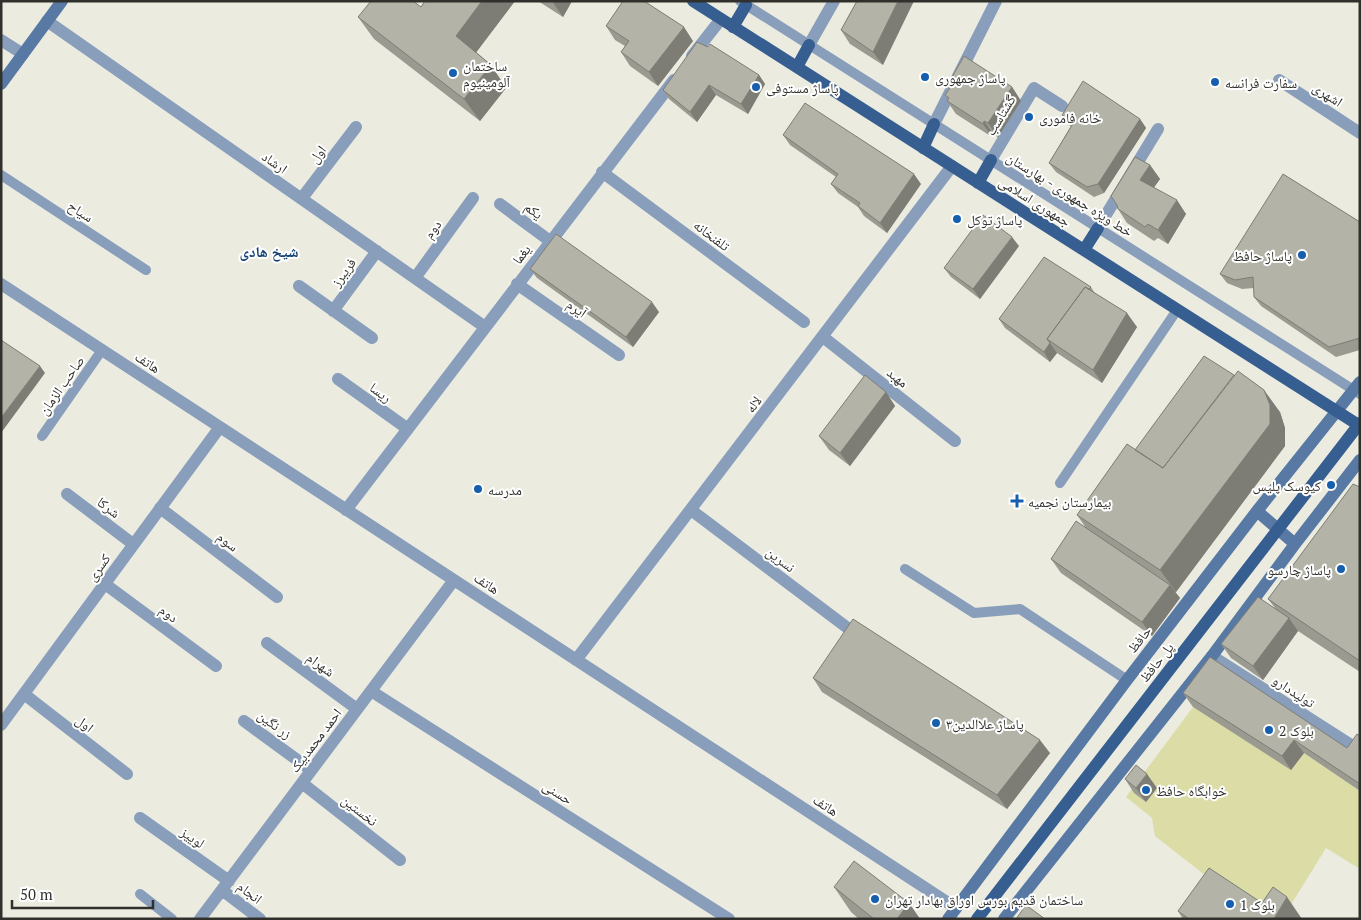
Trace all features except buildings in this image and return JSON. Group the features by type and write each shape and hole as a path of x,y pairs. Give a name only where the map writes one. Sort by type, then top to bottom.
{"main road":[{"path":"1,84 62,1"},
{"name":"جمهوری اسلامی","path":"693,1 1360,425"},
{"path":"733,27 745,2"},
{"path":"797,67 810,45"},
{"path":"923,148 934,124"},
{"path":"978,183 991,160"},
{"path":"1084,250 1098,228"},
{"name":"حافظ","path":"948,919 1126,680 1256,511 1336,411 1357,388"},
{"name":"پل حافظ","path":"977,919 1360,425"},
{"path":"1004,919 1212,656 1360,460"},
{"path":"1256,511 1295,544"}],"street":[{"path":"810,45 834,1"},
{"path":"934,124 991,3"},
{"name":"یغما","path":"346,510 602,172 721,19"},
{"name":"ارشاد","path":"47,21 485,327"},
{"path":"1,40 23,54"},
{"name":"اشهری","path":"1279,80 1360,133"},
{"name":"گشتاسب","path":"991,160 1034,88 1062,106"},
{"name":"اول","path":"302,198 356,127"},
{"path":"1098,228 1158,129"},
{"name":"لاله","path":"576,660 952,166"},
{"name":"تلفنخانه","path":"602,172 804,322"},
{"name":"دوم","path":"415,278 474,198"},
{"name":"یکم","path":"500,204 550,241"},
{"name":"فریبرز","path":"334,311 377,251"},
{"name":"هاتف","path":"1,284 956,908"},
{"name":"آیرم","path":"517,284 620,355"},
{"path":"299,286 372,338"},
{"name":"مهبد","path":"823,337 955,442"},
{"name":"ریسا","path":"338,378 408,429"},
{"name":"کسری","path":"1,725 6,710 24,694 220,427"},
{"name":"شرکا","path":"67,494 133,544"},
{"name":"سوم","path":"160,508 277,597"},
{"name":"نسرین","path":"691,510 853,632"},
{"name":"احمد محمدبیک","path":"200,919 454,580"},
{"name":"دوم","path":"105,584 216,666"},
{"name":"شهرام","path":"267,643 357,709"},
{"name":"تولیددارو","path":"1212,656 1359,750"},
{"name":"حسنی","path":"371,691 729,919"},
{"name":"اول","path":"24,694 127,774"},
{"name":"زر نگین","path":"244,721 311,770"},
{"name":"نخستین","path":"302,783 400,860"},
{"name":"لوییز","path":"140,818 225,885"},
{"name":"انجام","path":"225,885 260,919"}],"lane":[{"name":"خط ویژه جمهوری - بهارستان","path":"745,2 1098,228 1357,388"},
{"name":"سیاح","path":"1,175 146,270"},
{"path":"1060,483 1177,310"},
{"name":"صاحب الزمان","path":"42,436 102,350"},
{"path":"905,569 974,613 1020,609 1126,680"},
{"path":"140,894 172,919"}],"green space":[{"path":"1193,707 1291,769 1304,753 1360,791 1360,869 1326,848 1282,919 1224,890 1155,836 1152,818 1126,797"}],"place":[{"name":"ساختمان آلومینیوم","path":"453,73"},
{"name":"پاساژ جمهوری","path":"925,77"},
{"name":"سفارت فرانسه","path":"1215,82"},
{"name":"پاساژ مستوفی","path":"756,87"},
{"name":"خانه فاموری","path":"1029,117"},
{"name":"پاساژ توکل","path":"957,219"},
{"name":"پاساژ حافظ","path":"1302,255"},
{"name":"کیوسک پلیس","path":"1331,485"},
{"name":"مدرسه","path":"478,489"},
{"name":"بیمارستان نجمیه","path":"1017,501"},
{"name":"پاساژ چارسو","path":"1341,569"},
{"name":"پاساژ علاالدین۳","path":"936,723"},
{"name":"بلوک 2","path":"1269,730"},
{"name":"خوابگاه حافظ","path":"1146,790"},
{"name":"ساختمان قدیم بورس اوراق بهادار تهران","path":"875,899"},
{"name":"بلوک 1","path":"1230,904"}],"district":[{"name":"شیخ هادی","path":"269,251"}]}
